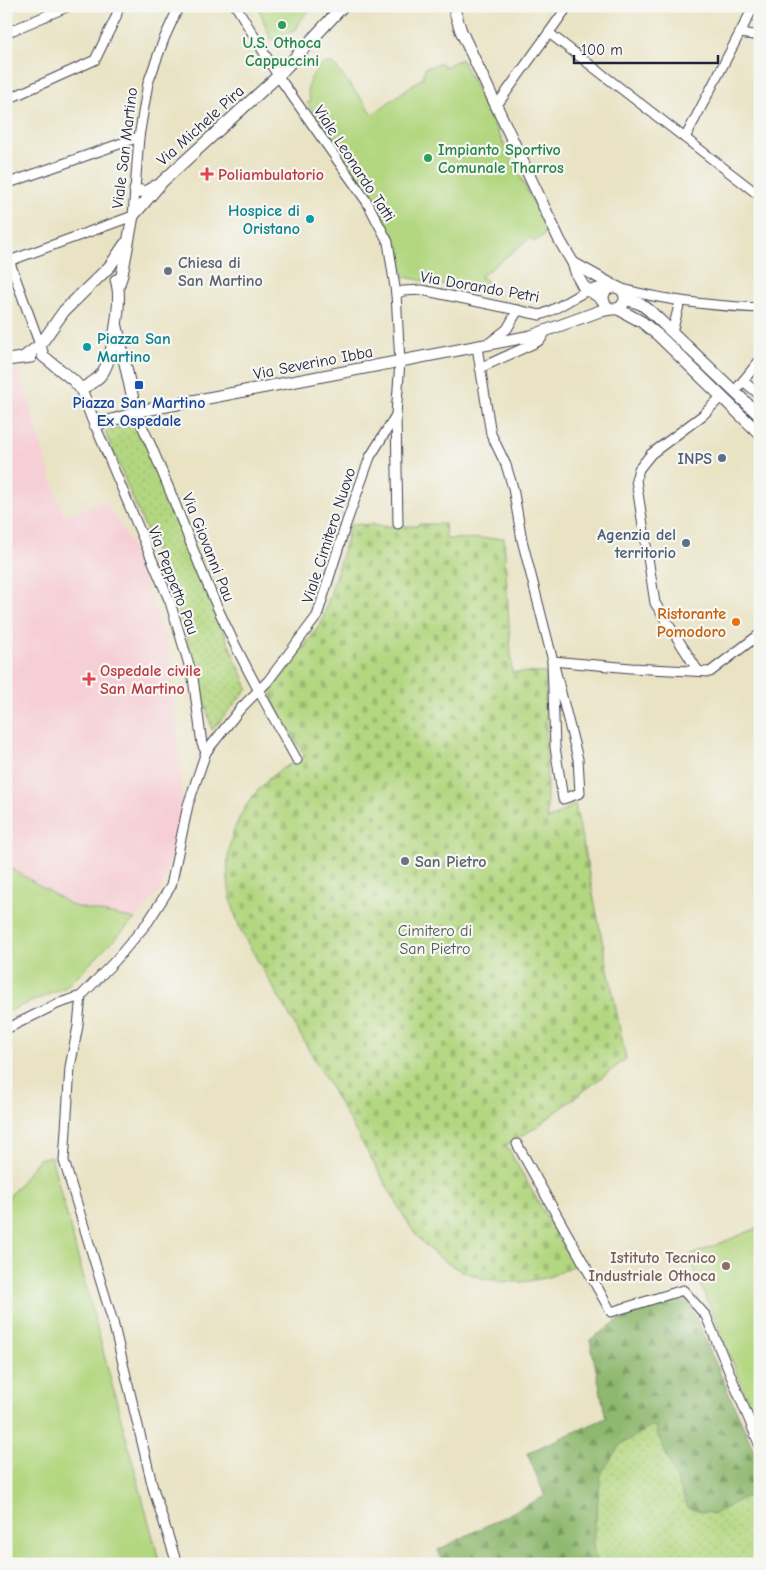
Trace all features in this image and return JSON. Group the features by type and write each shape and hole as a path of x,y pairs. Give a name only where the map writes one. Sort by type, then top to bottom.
{"street":[{"path":"6,34 59,8 69,6"},
{"path":"6,100 95,60 116,17 119,6"},
{"name":"Viale San Martino","path":"128,240 135,190 139,137 148,83 164,39 179,6"},
{"name":"Viale Leonardo Tatti","path":"236,6 278,76 362,195 388,242 396,294 400,362"},
{"name":"Via Michele Pira","path":"132,216 163,181 278,76 343,6"},
{"path":"453,6 461,32 560,241 573,263 580,282 611,306 642,322 760,434"},
{"path":"497,105 568,6"},
{"path":"685,138 754,6"},
{"path":"549,33 760,196"},
{"path":"740,33 760,36"},
{"path":"6,184 139,137"},
{"name":"Via Michele Pira","path":"135,190 146,192 163,181"},
{"path":"10,261 132,216"},
{"path":"6,360 24,357 41,351 64,312 110,266 128,240"},
{"path":"81,389 91,384 103,373 109,357 117,327 118,286 122,275 128,240"},
{"path":"6,252 41,351 81,389 95,425 141,412 117,327"},
{"path":"573,263 641,304 760,416"},
{"path":"98,279 103,275 110,275 118,286"},
{"name":"Via Dorando Petri","path":"396,294 403,290 422,290 540,315 551,311 583,292 596,288 680,302 760,308"},
{"path":"611,306 606,290 620,292"},
{"path":"611,306 623,305 620,292"},
{"path":"672,332 680,302"},
{"name":"Via Severino Ibba","path":"141,412 531,336 611,306"},
{"name":"Via Severino Ibba","path":"481,346 499,337 508,329 518,310"},
{"path":"480,368 536,342 541,339 546,331"},
{"path":"481,346 480,368 491,434 506,465 513,488 522,540 578,759 580,793 564,799 555,747 552,661"},
{"path":"734,392 760,360"},
{"name":"Viale Cimitero Nuovo","path":"398,524 396,415 400,362"},
{"path":"743,381 760,395"},
{"path":"698,671 654,603 636,480 639,469 651,454 704,415 722,396"},
{"name":"Via Giovanni Pau","path":"141,412 186,534 210,591 258,691"},
{"name":"Viale Cimitero Nuovo","path":"206,752 240,708 268,680 317,616 346,524 370,457 396,415"},
{"name":"Via Peppetto Pau","path":"95,425 170,602 193,678 202,744 206,752"},
{"path":"552,661 710,672 760,634"},
{"path":"258,691 297,760"},
{"path":"6,1029 57,1004 82,996 148,922 170,886 188,805 206,752"},
{"path":"82,996 70,1067 64,1161 112,1322 154,1488 177,1564"},
{"path":"517,1144 611,1312 683,1290 706,1316 760,1446"}],"shaded area":[{"name":"Ospedale civile San Martino","path":"18,369 63,516 105,501 130,541 166,642 183,803 161,890 135,919 73,906 6,865 6,370"}],"green space":[{"name":"U.S. Othoca Cappuccini","path":"258,6 315,6 304,16 296,30 271,40"},
{"name":"Impianto Sportivo Comunale Tharros","path":"461,59 547,230 543,236 534,242 530,238 480,277 487,280 485,291 479,290 478,292 404,277 394,236 375,201 307,103 311,101 308,90 310,80 316,70 325,63 331,63 336,67 373,114 423,77 425,68 441,63 444,67"},
{"path":"135,422 155,462 182,536 248,688 212,730 175,599 105,432"},
{"name":"Cimitero di San Pietro","path":"351,524 393,526 394,524 403,524 403,526 418,526 418,524 445,524 446,539 504,538 512,672 546,673 547,819 575,804 626,1059 535,1128 506,1145 574,1265 556,1274 537,1280 497,1281 478,1277 459,1270 442,1259 417,1236 406,1220 242,933 234,912 229,891 228,871 229,851 233,832 253,796 273,775 305,756 274,704 271,692 322,622"},
{"path":"6,865 73,906 135,919 65,988 6,1012"},
{"path":"51,1156 160,1564 6,1564 6,1201 39,1159"},
{"path":"760,1227 760,1430 689,1256"},
{"path":"687,1298 760,1464 760,1564 444,1564 438,1550 545,1496 527,1453 606,1418 590,1340 620,1319"},
{"path":"654,1425 688,1508 714,1514 747,1496 760,1495 760,1564 596,1564 593,1543 601,1474 620,1445"}],"place":[{"name":"U.S. Othoca Cappuccini","path":"282,25"},
{"name":"Impianto Sportivo Comunale Tharros","path":"428,158"},
{"name":"Poliambulatorio","path":"207,174"},
{"name":"Hospice di Oristano","path":"310,219"},
{"name":"Chiesa di San Martino","path":"168,271"},
{"name":"Piazza San Martino","path":"87,347"},
{"name":"Piazza San Martino Ex Ospedale","path":"139,385"},
{"name":"INPS","path":"722,458"},
{"name":"Agenzia del territorio","path":"686,543"},
{"name":"Ristorante Pomodoro","path":"736,622"},
{"name":"Ospedale civile San Martino","path":"89,679"},
{"name":"San Pietro","path":"405,861"},
{"name":"Istituto Tecnico Industriale Othoca","path":"726,1266"}]}
